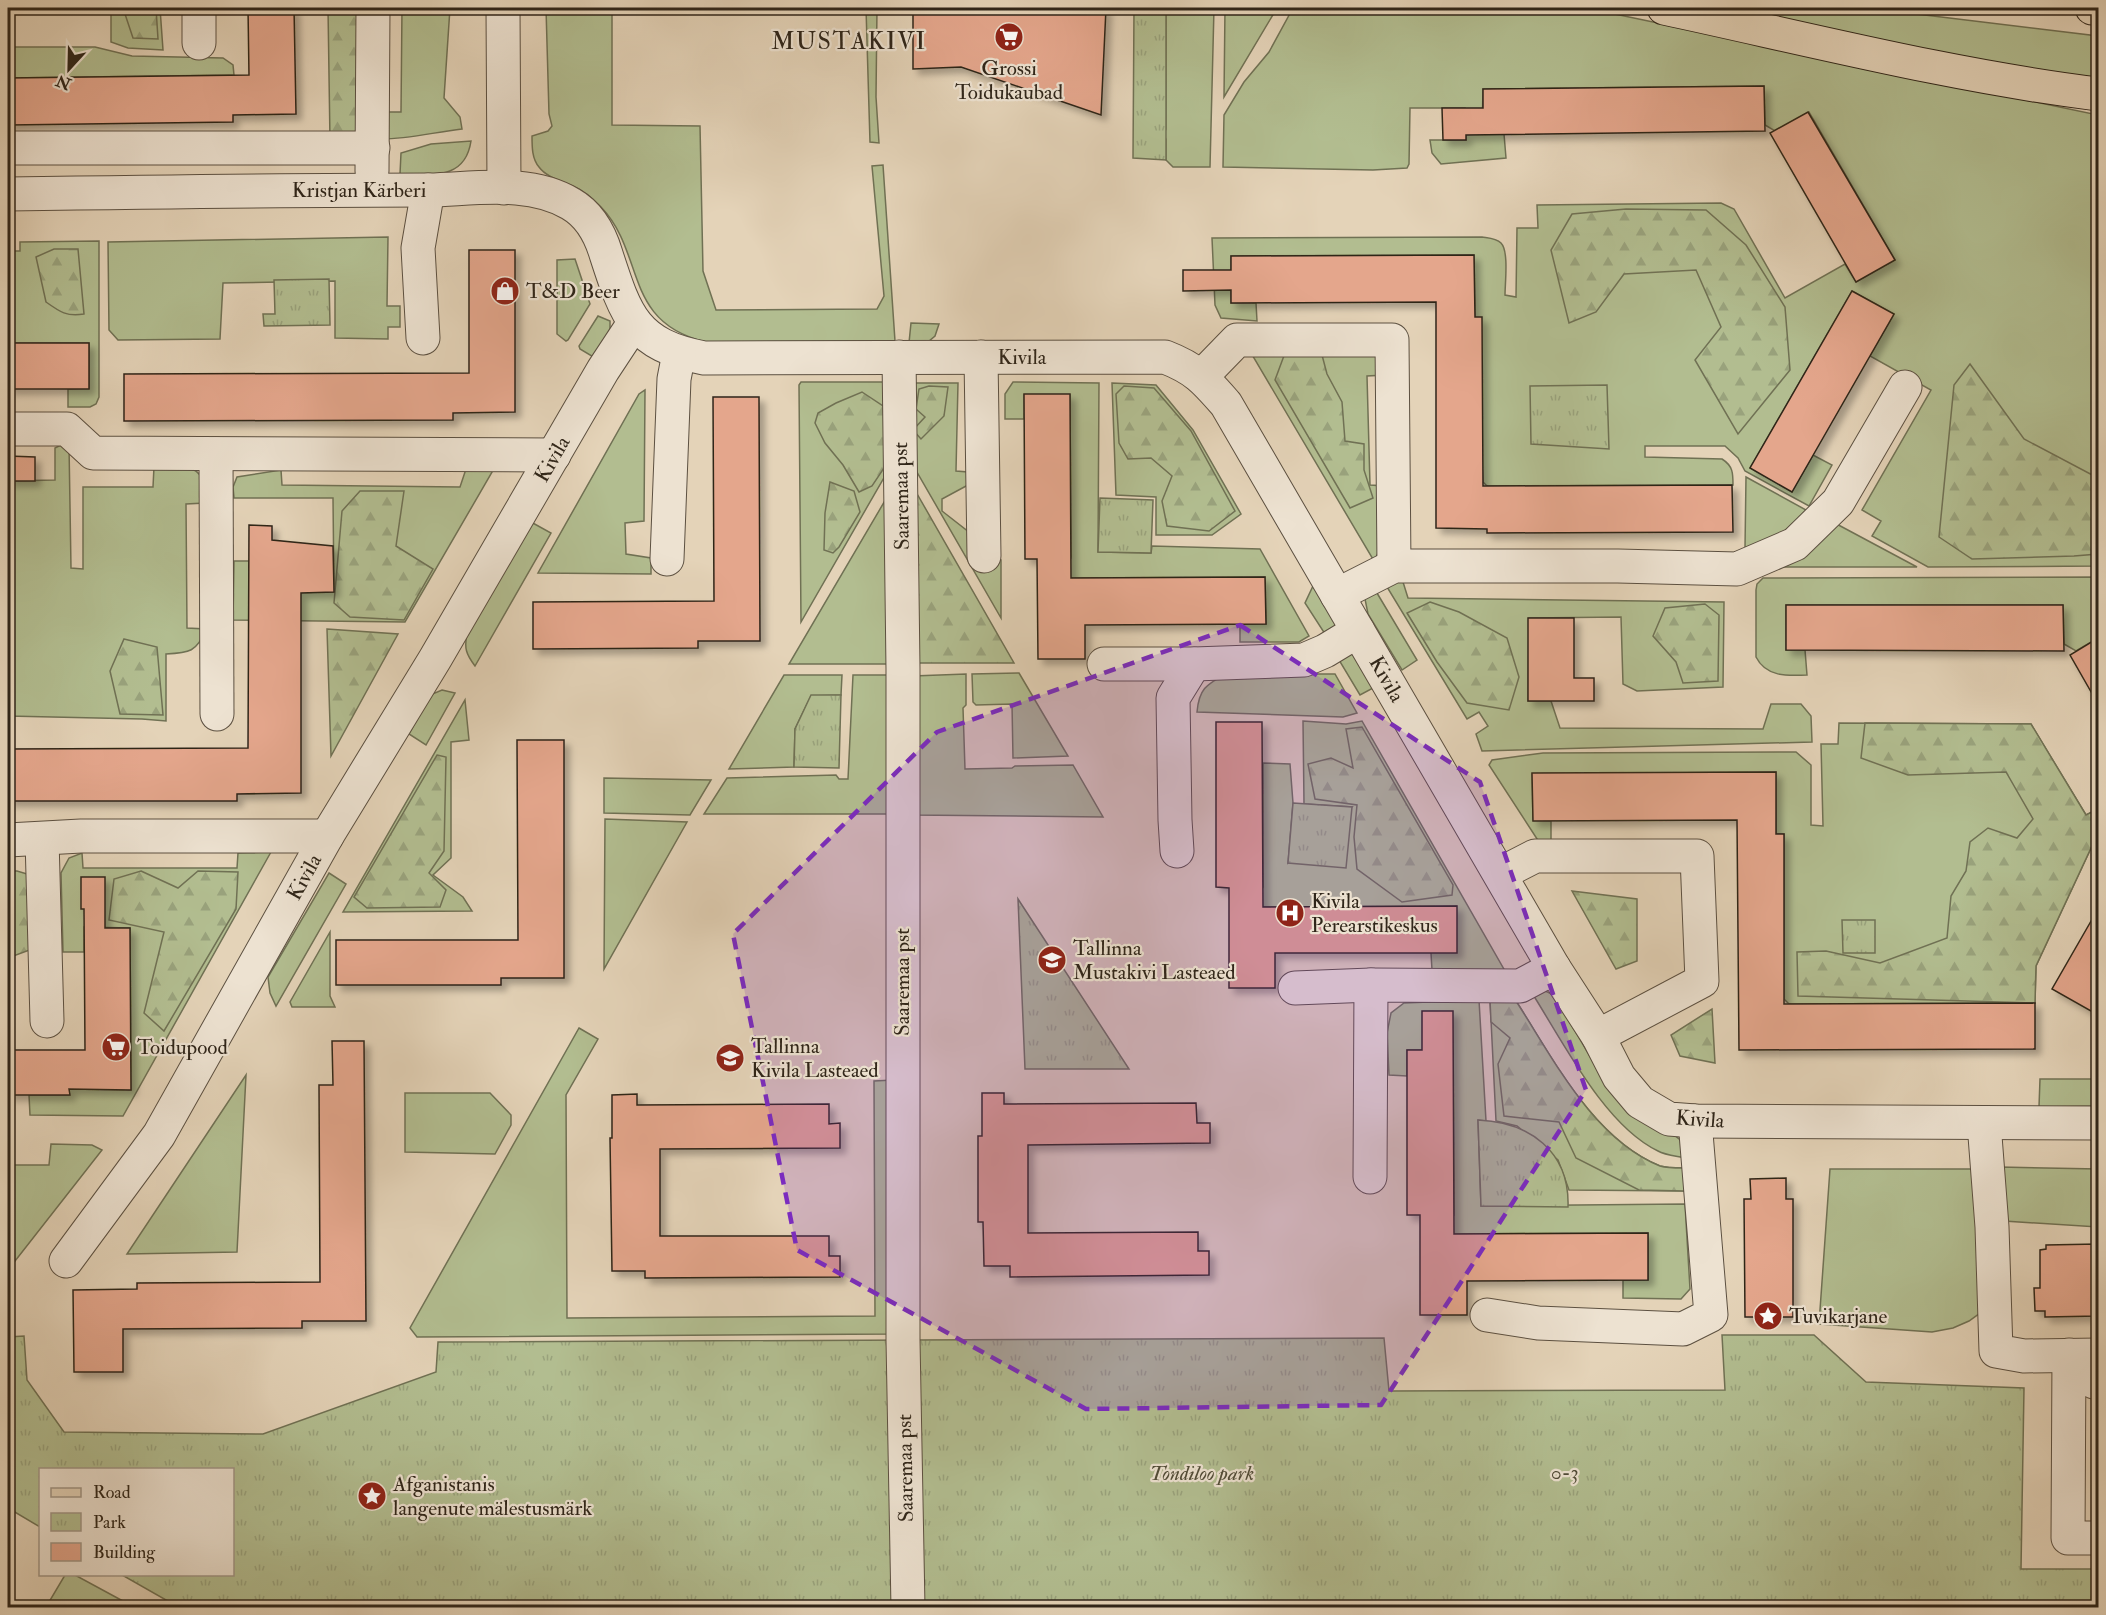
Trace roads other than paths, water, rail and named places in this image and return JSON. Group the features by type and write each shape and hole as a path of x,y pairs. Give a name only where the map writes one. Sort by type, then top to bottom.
{"main road":[{"path":"1664,8 1952,71 2024,85 2098,94"},
{"path":"2092,8 2098,8"}],"street":[{"path":"199,43 200,8"},
{"path":"372,189 374,8"},
{"path":"502,8 504,188"},
{"path":"8,148 373,148"},
{"name":"Kristjan Kärberi","path":"8,194 504,188 544,191 572,205 588,218 600,234 619,294 634,323"},
{"path":"423,338 418,248 428,190"},
{"name":"Kivila","path":"66,1261 159,1135 327,836 435,659 603,370 634,323 652,340 679,353 704,358 1165,357 1186,365 1202,376 1226,404 1554,968 1598,1036 1618,1077 1640,1102 1668,1119 1695,1121 2098,1123"},
{"path":"1202,376 1238,340 1392,340 1394,567"},
{"path":"667,560 674,379 679,353"},
{"name":"Saaremaa pst","path":"899,357 903,669 903,1340 909,1608"},
{"path":"981,357 984,556"},
{"path":"1337,595 1394,567 1618,566 1737,569 1795,544 1838,502 1905,387"},
{"path":"8,429 67,429 93,453 554,456"},
{"path":"216,454 217,714"},
{"path":"1104,664 1304,660 1325,651 1358,631"},
{"path":"1177,852 1173,698 1194,664"},
{"path":"8,840 92,836 327,836"},
{"path":"42,839 47,1021"},
{"path":"1500,874 1535,856 1697,856 1702,981 1598,1036"},
{"path":"1294,988 1371,985 1520,986 1554,968"},
{"path":"1370,1177 1371,985"},
{"path":"1487,1316 1538,1323 1683,1329 1711,1315 1695,1121"},
{"path":"1984,1123 1992,1227 1996,1351 2090,1369 2068,1538 2098,1538"}],"place":[{"name":"Grossi Toidukaubad","path":"1009,37"},
{"name":"T&D Beer","path":"505,291"},
{"name":"Kivila Perearstikeskus","path":"1290,913"},
{"name":"Tallinna Mustakivi Lasteaed","path":"1052,960"},
{"name":"Toidupood","path":"116,1047"},
{"name":"Tallinna Kivila Lasteaed","path":"730,1058"},
{"name":"Tuvikarjane","path":"1768,1316"},
{"name":"Afganistanis langenute mälestusmärk","path":"372,1496"}],"district":[{"name":"MUSTAKIVI","path":"849,41"}],"park label":[{"name":"0-3","path":"1565,1472"},
{"name":"Tondiloo park","path":"1202,1473"}]}
